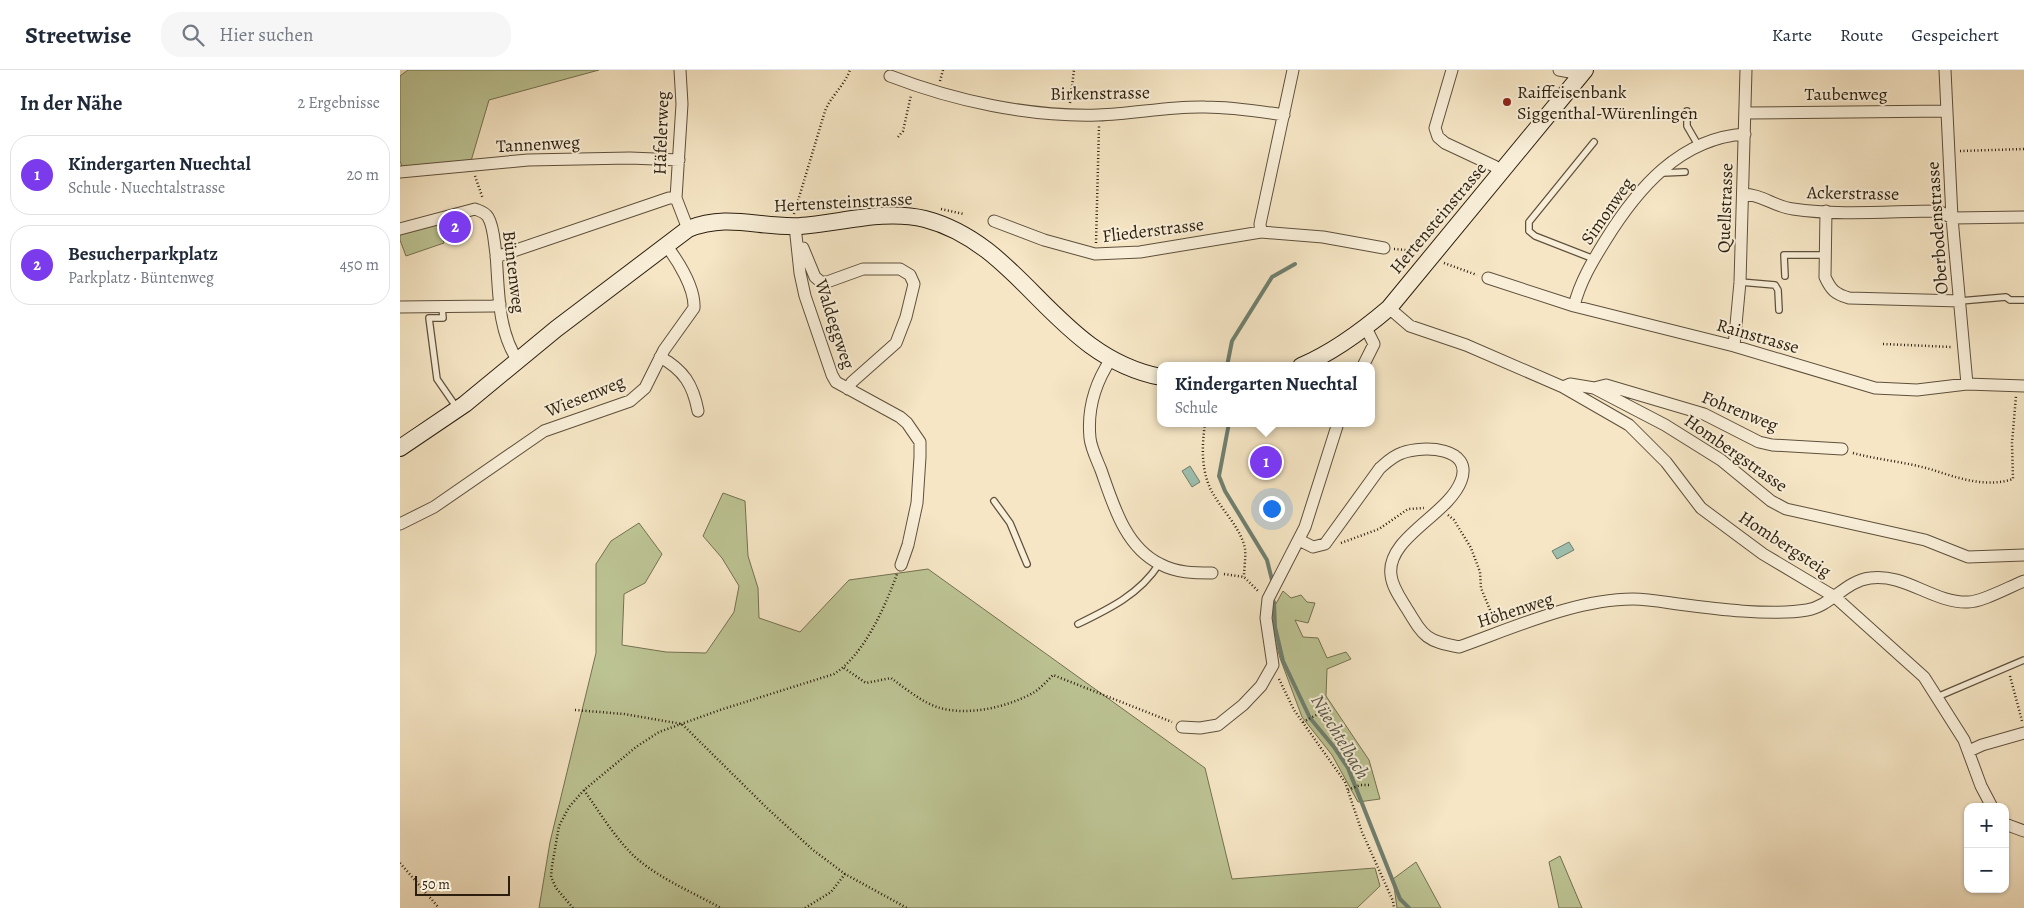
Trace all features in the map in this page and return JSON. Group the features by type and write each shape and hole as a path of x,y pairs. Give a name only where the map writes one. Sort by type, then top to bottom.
{"street":[{"name":"Häfelerweg","path":"680,70 682,104 676,198 688,229"},
{"path":"1261,232 1260,224 1293,70"},
{"path":"1452,70 1435,128 1438,137 1444,143 1494,166 1502,172"},
{"path":"1560,70 1581,74"},
{"name":"Quellstrasse","path":"1734,346 1737,334 1740,282 1746,70"},
{"name":"Oberbodenstrasse","path":"1945,70 1952,218 1967,384"},
{"name":"Hertensteinstrasse","path":"1310,362 1322,357 1366,328 1389,308 1581,74"},
{"name":"Birkenstrasse","path":"890,76 918,88 995,105 1069,114 1099,115 1205,106 1284,116"},
{"name":"Taubenweg","path":"1746,112 1946,111"},
{"name":"Simonweg","path":"1574,306 1578,290 1594,259 1623,212 1656,175 1677,158 1698,146 1726,135 1745,134"},
{"name":"Tannenweg","path":"400,172 472,164 591,158 679,160"},
{"name":"Ackerstrasse","path":"1743,194 1752,194 1777,206 1792,209 1826,211 1939,211 1952,218 2024,216"},
{"name":"Häfelerweg","path":"496,257 669,198 676,198"},
{"name":"Büntenweg","path":"400,229 475,209 484,212 494,233 500,304 510,348 518,361"},
{"path":"1826,211 1825,277 1830,287 1837,294 1849,298 1960,301"},
{"name":"Hertensteinstrasse","path":"400,448 458,409 556,329 666,245 688,229 712,221 727,220 773,227 864,217 903,216 944,225 988,249 1083,342 1111,359 1157,375"},
{"name":"Fliederstrasse","path":"994,221 1044,240 1095,254 1140,252 1261,232 1323,237 1384,248"},
{"name":"Waldeggweg","path":"795,226 800,273 805,296 836,382 900,417 908,423 920,442 917,503 908,545 901,565"},
{"name":"Wiesenweg","path":"400,524 434,507 544,431 630,400 645,388 660,357 694,308 694,299 675,258 666,245"},
{"path":"798,248 802,248 815,277 820,282 827,282 863,269 900,269 910,275 914,284 906,317 896,343 852,382 848,389"},
{"name":"Rainstrasse","path":"1488,278 1574,306 1734,346 1874,388 1917,390 1967,384 2020,389"},
{"path":"400,307 500,304"},
{"name":"Hombergstrasse","path":"1389,308 1410,326 1466,345 1563,387 1570,384 1594,388 1690,439 1721,460 1771,501 1786,509 1925,540 1968,557 2024,555"},
{"path":"1364,362 1374,344 1366,328"},
{"path":"660,357 671,363 694,390 698,411"},
{"path":"1111,359 1094,390 1091,408 1090,439 1117,517 1133,541 1159,564 1189,573 1212,573"},
{"name":"Fohrenweg","path":"1594,388 1606,385 1684,407 1704,414 1759,442 1772,445 1842,449"},
{"name":"Hombergsteig","path":"1563,387 1629,425 1666,462 1702,508 1742,539 1834,597 1924,678 1969,751 1981,786 1990,803"},
{"path":"1182,727 1200,728 1218,725 1243,705 1261,686 1273,666 1266,618 1268,599 1299,540 1314,500 1337,427"},
{"name":"Höhenweg","path":"1299,540 1314,547 1325,544 1380,468 1403,452 1434,450 1454,454 1460,460 1463,471 1462,480 1453,498 1401,544 1395,554 1391,575 1398,596 1419,628 1436,643 1459,647 1595,603 1618,600 1644,599 1708,608 1769,611 1805,610 1816,608 1842,590 1869,578 1887,578 1918,587 1946,600 1969,602 2024,581"},
{"path":"1969,751 2023,728"},
{"path":"2009,825 2024,831"}],"lane":[{"path":"1687,111 1688,126 1698,146"},
{"path":"1594,142 1529,222 1529,231 1534,236 1594,259"},
{"path":"1656,175 1678,171 1685,172"},
{"path":"1785,276 1784,255 1826,255"},
{"path":"1740,282 1775,285 1778,290 1779,310"},
{"path":"1960,301 2006,297 2010,300 2024,300"},
{"path":"442,307 443,318 430,318 437,379 458,409"},
{"path":"994,500 1010,523 1027,564"},
{"path":"1078,624 1127,598 1151,576 1159,564"},
{"path":"1937,698 2024,660"}],"path":[{"path":"795,226 793,211 825,111 829,101 847,78 850,70"},
{"path":"940,82 943,70"},
{"path":"1069,114 1074,70"},
{"path":"898,137 903,131 912,84"},
{"path":"1095,254 1099,115"},
{"path":"1948,151 2024,148"},
{"path":"472,164 486,209 484,212"},
{"path":"1384,248 1406,252 1420,251"},
{"path":"1442,262 1488,278"},
{"path":"1883,344 1964,347"},
{"path":"1842,449 1874,459 1934,470 1959,480 2003,483 2013,479 2012,442 2020,389"},
{"path":"1204,427 1201,450 1205,471 1210,488 1240,535 1245,550 1244,577"},
{"path":"1361,536 1379,529 1408,509 1440,510 1454,520 1464,534 1480,572 1481,588 1499,633"},
{"path":"573,908 556,888 551,877 552,866 560,826 569,807 584,790 636,747 659,732 720,710 834,674 844,668 854,657 885,604 901,565"},
{"path":"1212,573 1244,577 1268,599"},
{"path":"1273,666 1294,710 1345,782 1394,908"},
{"path":"844,668 866,683 891,678 920,698 939,708 961,712 1010,703 1035,692 1053,675 1182,727"},
{"path":"2010,678 2023,728"},
{"path":"575,710 624,714 682,724 768,810 845,874 907,908"},
{"path":"1303,722 1324,711"},
{"path":"1348,790 1360,785 1371,785"},
{"path":"584,790 610,828 635,856 660,876 721,908"},
{"path":"400,863 439,908"},
{"path":"805,908 831,892 845,874"}],"shaded area":[{"path":"408,70 599,70 489,100 471,161 403,169 400,161 400,76"},
{"path":"436,222 444,243 406,256 400,240 400,232"},
{"path":"1190,466 1200,482 1192,487 1182,471"},
{"path":"723,493 745,501 748,556 758,588 759,618 800,632 849,580 928,569 1205,768 1232,879 1375,868 1380,886 1357,908 539,908 550,842 596,653 596,564 611,541 639,523 662,554 645,583 624,594 622,645 666,652 706,653 734,612 739,586 722,558 703,536"},
{"path":"1569,542 1574,550 1557,559 1552,551"},
{"path":"1283,591 1291,598 1301,595 1307,602 1315,603 1308,623 1295,620 1303,637 1318,638 1327,658 1346,652 1351,659 1327,669 1326,696 1369,760 1380,799 1358,802 1332,755 1302,717 1280,658 1273,633 1273,609"},
{"path":"1560,856 1582,908 1559,908 1549,862"},
{"path":"1416,862 1441,908 1397,908 1393,879"}],"waterway":[{"name":"Nüechtelbach","path":"1228,362 1232,341 1272,277 1295,264"},
{"name":"Nüechtelbach","path":"1228,427 1219,476 1225,491 1267,560 1272,580"},
{"name":"Nüechtelbach","path":"1274,602 1275,627 1283,661 1310,718 1334,747 1348,768 1400,899 1409,908"}],"place":[{"name":"Raiffeisenbank Siggenthal-Würenlingen","path":"1507,102"},
{"name":"Besucherparkplatz","path":"455,227"},
{"name":"Kindergarten Nuechtal","path":"1266,462"}]}
